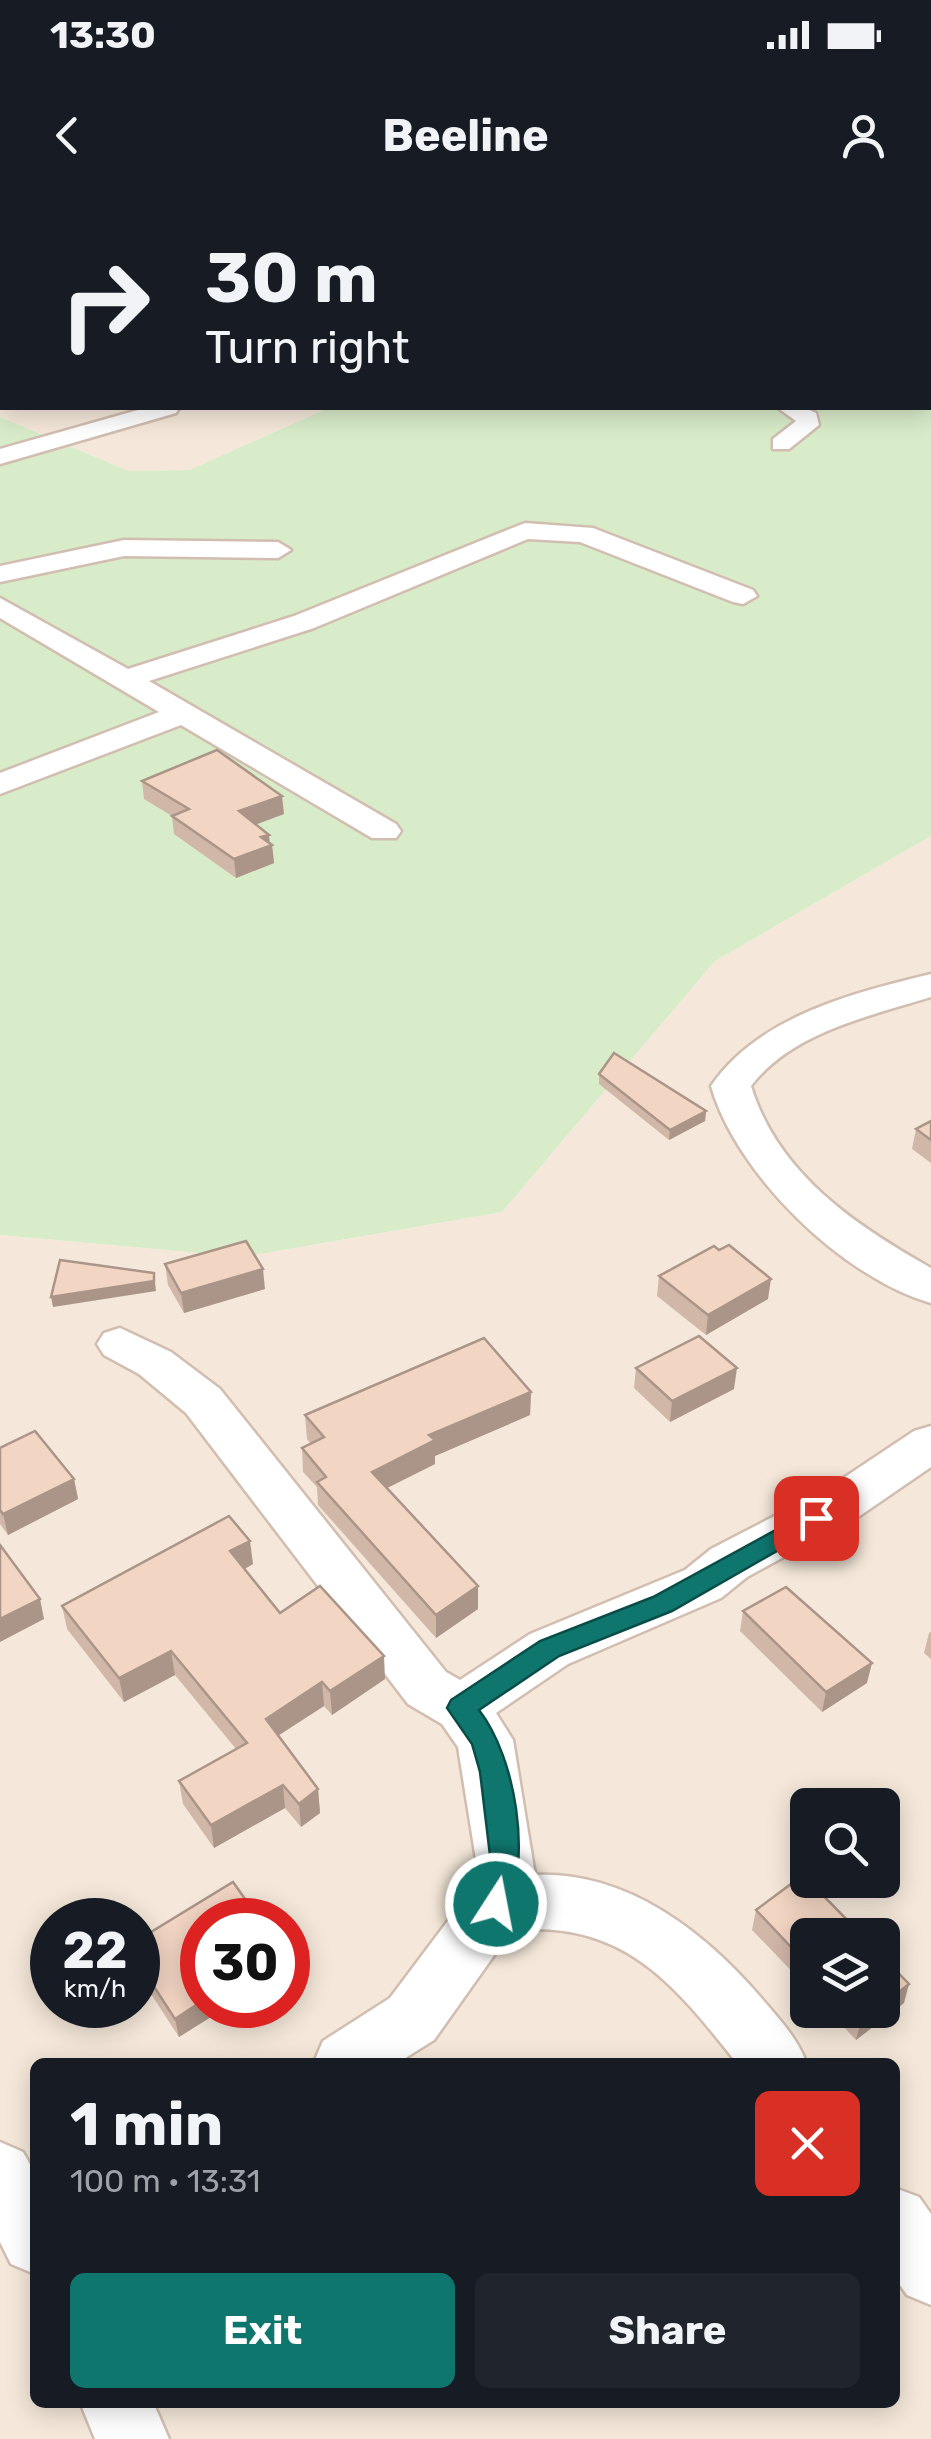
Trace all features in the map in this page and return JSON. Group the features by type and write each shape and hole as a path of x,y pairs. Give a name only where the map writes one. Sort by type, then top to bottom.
{"street":[{"path":"0,457 161,410"},
{"path":"782,444 807,425 808,418 793,410"},
{"path":"126,679 304,622 525,531 584,534 743,596"},
{"path":"0,574 124,548 278,550"},
{"path":"7,616 126,679 384,831"},
{"path":"0,784 184,713"},
{"path":"931,985 803,1030 758,1054 742,1067 731,1086 736,1111 774,1167 843,1235 931,1288"},
{"path":"120,1344 155,1362 204,1401 426,1688 461,1708 485,1740 494,1772 506,1872 496,1904 412,2019 350,2058"},
{"path":"461,1708 549,1649 703,1584 730,1563 844,1502 931,1443"},
{"path":"496,1904 566,1902 633,1923 709,1980 773,2058"},
{"path":"900,2227 931,2271"},
{"path":"118,2408 133,2439"}],"shaded area":[{"path":"0,410 324,410 189,470 129,471 0,417"},
{"path":"931,836 931,2439 0,2439 0,1235 243,1257 502,1212 715,961"}],"green space":[{"path":"324,410 931,410 931,836 715,961 502,1212 243,1257 0,1235 0,417 129,471 189,470"}],"building":[{"path":"217,750 282,796 239,811 269,835 261,837 272,845 234,859 172,816 189,809 142,781"},
{"path":"614,1053 706,1111 670,1130 599,1074"},
{"path":"931,1121 931,1140 916,1129"},
{"path":"246,1241 263,1269 181,1293 165,1264"},
{"path":"729,1245 771,1279 708,1315 659,1276 714,1246 719,1250"},
{"path":"60,1260 154,1273 154,1281 51,1297"},
{"path":"699,1336 737,1368 672,1401 636,1368"},
{"path":"484,1338 531,1392 429,1435 435,1440 372,1472 478,1586 436,1615 317,1482 326,1477 302,1448 324,1437 305,1415"},
{"path":"35,1431 74,1479 3,1514 0,1448"},
{"path":"229,1516 250,1541 230,1551 280,1613 320,1586 384,1656 330,1691 322,1682 266,1719 318,1789 299,1804 283,1785 211,1825 179,1781 247,1743 171,1651 119,1678 62,1606"},
{"path":"0,1545 40,1599 0,1619"},
{"path":"786,1587 872,1663 826,1692 743,1611"},
{"path":"233,1882 244,1898 207,1898"},
{"path":"790,1885 790,1898 826,1898 845,1918 790,1918 790,1946 756,1910"},
{"path":"180,1914 180,2016 175,2019 160,1996 160,1927"},
{"path":"900,1975 909,1984 900,1991"}],"route":[{"path":"496,1904 506,1872 494,1772 485,1740 461,1708 549,1649 703,1584 730,1563 816,1518"}]}
